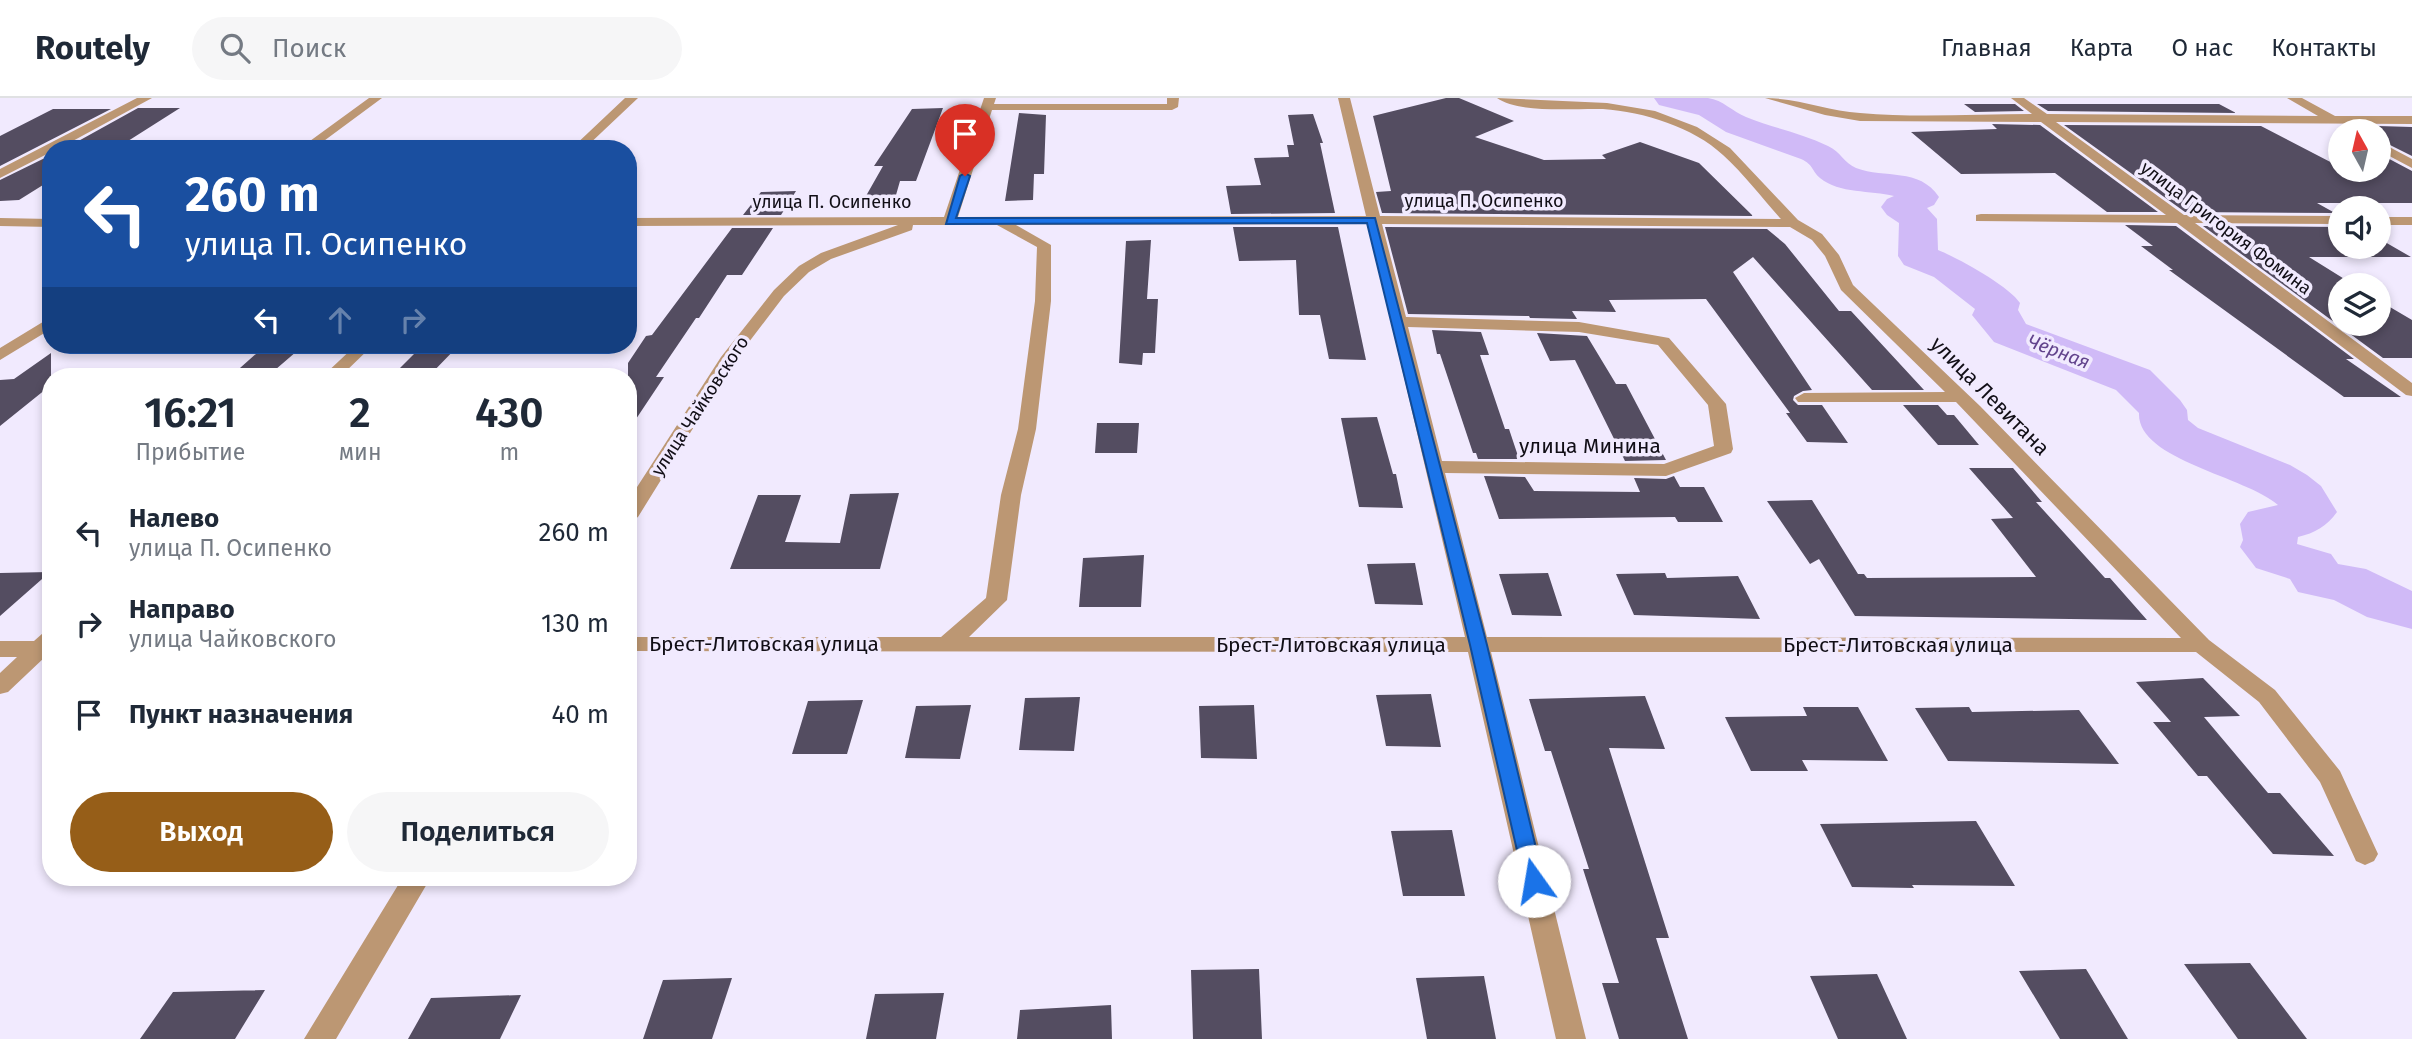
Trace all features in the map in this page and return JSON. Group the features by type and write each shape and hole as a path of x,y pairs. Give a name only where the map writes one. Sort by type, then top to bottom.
{"street":[{"path":"65,140 146,98"},
{"path":"318,140 376,98"},
{"path":"587,140 632,98"},
{"path":"950,221 989,102 1172,107 1173,98"},
{"path":"1344,98 1571,1039"},
{"name":"улица Левитана","path":"1503,98 1532,104 1607,106 1655,115 1712,139 1726,151 1793,223 1817,237 1832,255 1846,287 1961,397 2201,645 2267,696 2330,778 2365,854"},
{"path":"1771,98 1825,112 1860,117 2328,120"},
{"name":"улица Григория Фомина","path":"2017,98 2412,391"},
{"path":"2293,98 2332,119"},
{"path":"2391,120 2412,120"},
{"path":"0,174 42,152"},
{"path":"2391,152 2412,164"},
{"path":"1981,218 2328,220"},
{"name":"улица П. Осипенко","path":"637,222 1372,220 1793,223"},
{"path":"2391,220 2412,221"},
{"name":"улица Чайковского","path":"637,503 729,357 779,293 804,269 827,256 922,221"},
{"path":"947,644 996,600 1011,495 1027,429 1043,301 1044,245 998,221"},
{"path":"0,222 42,223"},
{"name":"улица Минина","path":"1397,322 1579,327 1663,341 1717,404 1724,449 1666,470 1434,467"},
{"path":"0,355 42,328"},
{"path":"0,339 24,339"},
{"path":"340,368 355,354"},
{"path":"1804,398 1961,397"},
{"name":"Брест-Литовская улица","path":"637,644 2201,645"},
{"path":"0,649 42,646"},
{"path":"0,685 42,650"},
{"path":"319,1039 412,886"}],"building":[{"path":"1446,98 1459,98 1514,121 1475,137 1544,160 1606,159 1602,155 1640,142 1699,163 1753,216 1382,213 1376,192 1391,191 1373,116"},
{"path":"1964,104 2015,104 2024,111 1975,112"},
{"path":"2037,104 2219,104 2236,113 2048,111"},
{"path":"138,108 180,108 130,140 80,140"},
{"path":"943,108 916,181 900,181 894,202 862,203 883,166 874,166 912,109"},
{"path":"53,109 111,109 51,140 42,140 42,144 0,166 0,136"},
{"path":"1019,113 1046,115 1044,174 1034,174 1033,200 1005,201"},
{"path":"1313,114 1323,143 1320,143 1335,213 1231,214 1226,186 1261,185 1254,158 1289,157 1287,145 1294,145 1288,115"},
{"path":"1992,124 2040,125 2158,212 2107,212 2055,173 1961,174 1911,132 1997,129"},
{"path":"2064,125 2261,126 2328,161 2328,182 2391,182 2391,160 2412,171 2412,203 2391,203 2391,196 2328,196 2328,203 2317,203 2328,209 2328,213 2185,212"},
{"path":"2391,126 2412,127 2412,156 2391,146"},
{"path":"42,159 42,186 19,200 0,201 0,180"},
{"path":"796,191 781,215 743,215 761,192"},
{"path":"2125,225 2176,226 2354,359 2346,359 2401,397 2344,397 2169,270 2173,270 2141,246 2153,246"},
{"path":"2203,226 2328,227 2328,257 2309,257 2335,273 2328,273 2328,318"},
{"path":"1233,227 1338,227 1366,360 1329,359 1320,315 1299,315 1296,260 1239,261"},
{"path":"1385,227 1767,229 1785,244 1839,311 1851,311 1924,390 1872,390 1753,257 1733,272 1812,390 1803,391 1794,396 1793,400 1798,405 1822,405 1848,443 1807,442 1786,413 1790,413 1706,299 1609,300 1616,312 1572,311 1577,319 1408,314"},
{"path":"732,228 773,228 742,275 727,275 699,318 696,318 656,377 664,377 637,418 637,368 628,368 628,363 634,354 637,354 646,336 652,335"},
{"path":"1151,240 1147,299 1158,299 1155,353 1143,353 1142,365 1119,363 1126,241"},
{"path":"2391,245 2411,257 2391,257"},
{"path":"2391,308 2412,320 2412,358 2383,358 2353,336 2391,336"},
{"path":"1432,330 1481,332 1489,355 1480,355 1505,429 1509,429 1519,459 1478,459 1476,453 1473,453 1440,354 1437,354"},
{"path":"1537,333 1587,336 1616,384 1626,384 1666,460 1625,461 1575,360 1550,361"},
{"path":"51,354 51,368 42,368 42,392 0,426 0,380 14,379"},
{"path":"256,354 294,354 277,368 240,368"},
{"path":"414,354 450,354 437,368 400,368"},
{"path":"1903,405 1938,405 1947,415 1954,415 1979,445 1938,445"},
{"path":"1377,417 1393,474 1396,474 1403,508 1359,507 1341,418"},
{"path":"1097,423 1139,423 1137,453 1095,453"},
{"path":"1969,468 2013,468 2042,502 2036,502 2147,620 1855,616 1819,559 1810,564 1767,501 1812,500 1858,574 1864,574 1867,578 2036,577 1991,519 2013,518"},
{"path":"1484,476 1525,477 1534,491 1640,492 1634,478 1666,479 1674,476 1680,487 1704,487 1723,522 1678,522 1675,517 1499,519"},
{"path":"899,493 880,569 730,569 758,495 801,495 785,542 840,543 850,494"},
{"path":"1144,555 1141,607 1079,607 1083,558"},
{"path":"1415,563 1423,605 1375,604 1367,564"},
{"path":"42,572 42,579 0,616 0,573"},
{"path":"1548,573 1562,616 1512,615 1499,574"},
{"path":"1665,573 1667,578 1738,576 1760,619 1634,615 1616,574"},
{"path":"2203,678 2240,716 2204,717 2268,793 2280,793 2334,856 2273,854 2207,776 2198,776 2153,722 2171,722 2136,682"},
{"path":"1431,694 1441,747 1386,746 1376,695"},
{"path":"1645,696 1665,749 1609,748 1669,938 1656,938 1688,1039 1619,1039 1602,983 1619,983 1583,869 1589,869 1551,751 1545,751 1529,699"},
{"path":"1080,697 1074,751 1019,750 1025,698"},
{"path":"863,700 847,754 792,754 808,701"},
{"path":"971,705 960,759 905,758 916,706"},
{"path":"1254,705 1257,759 1201,758 1199,706"},
{"path":"1803,707 1858,707 1888,761 1802,760 1808,771 1751,771 1725,717 1807,716"},
{"path":"1969,707 1972,712 2079,710 2119,764 1948,761 1915,708"},
{"path":"1976,821 2015,886 1852,887 1820,824"},
{"path":"1452,830 1465,896 1403,896 1391,831"},
{"path":"2250,963 2307,1039 2238,1039 2184,964"},
{"path":"1259,969 1262,1039 1193,1039 1191,970"},
{"path":"2086,969 2128,1039 2060,1039 2019,971"},
{"path":"1877,974 1907,1039 1838,1039 1810,976"},
{"path":"1484,976 1496,1039 1427,1039 1416,978"},
{"path":"732,978 712,1039 643,1039 663,980"},
{"path":"265,990 235,1039 140,1039 173,992"},
{"path":"944,993 936,1039 866,1039 875,994"},
{"path":"521,995 500,1039 408,1039 431,998"},
{"path":"1111,1005 1112,1039 1017,1039 1020,1010"}],"waterway":[{"name":"Чёрная","path":"1670,98 1710,108 1738,126 1806,148 1828,159 1832,170 1852,179 1903,185 1921,197 1900,207 1918,219 1918,256 1948,268 1989,299 1999,303 1994,315 2002,319 2004,327 2010,333 2133,380 2163,410 2163,425 2180,439 2271,476 2288,486 2302,498 2310,512 2292,522 2268,524 2271,540 2268,547 2276,556 2311,567 2319,579 2345,582 2388,604 2412,610"}],"route":[{"path":"965,176 950,221 1372,220 1534,881"}]}
